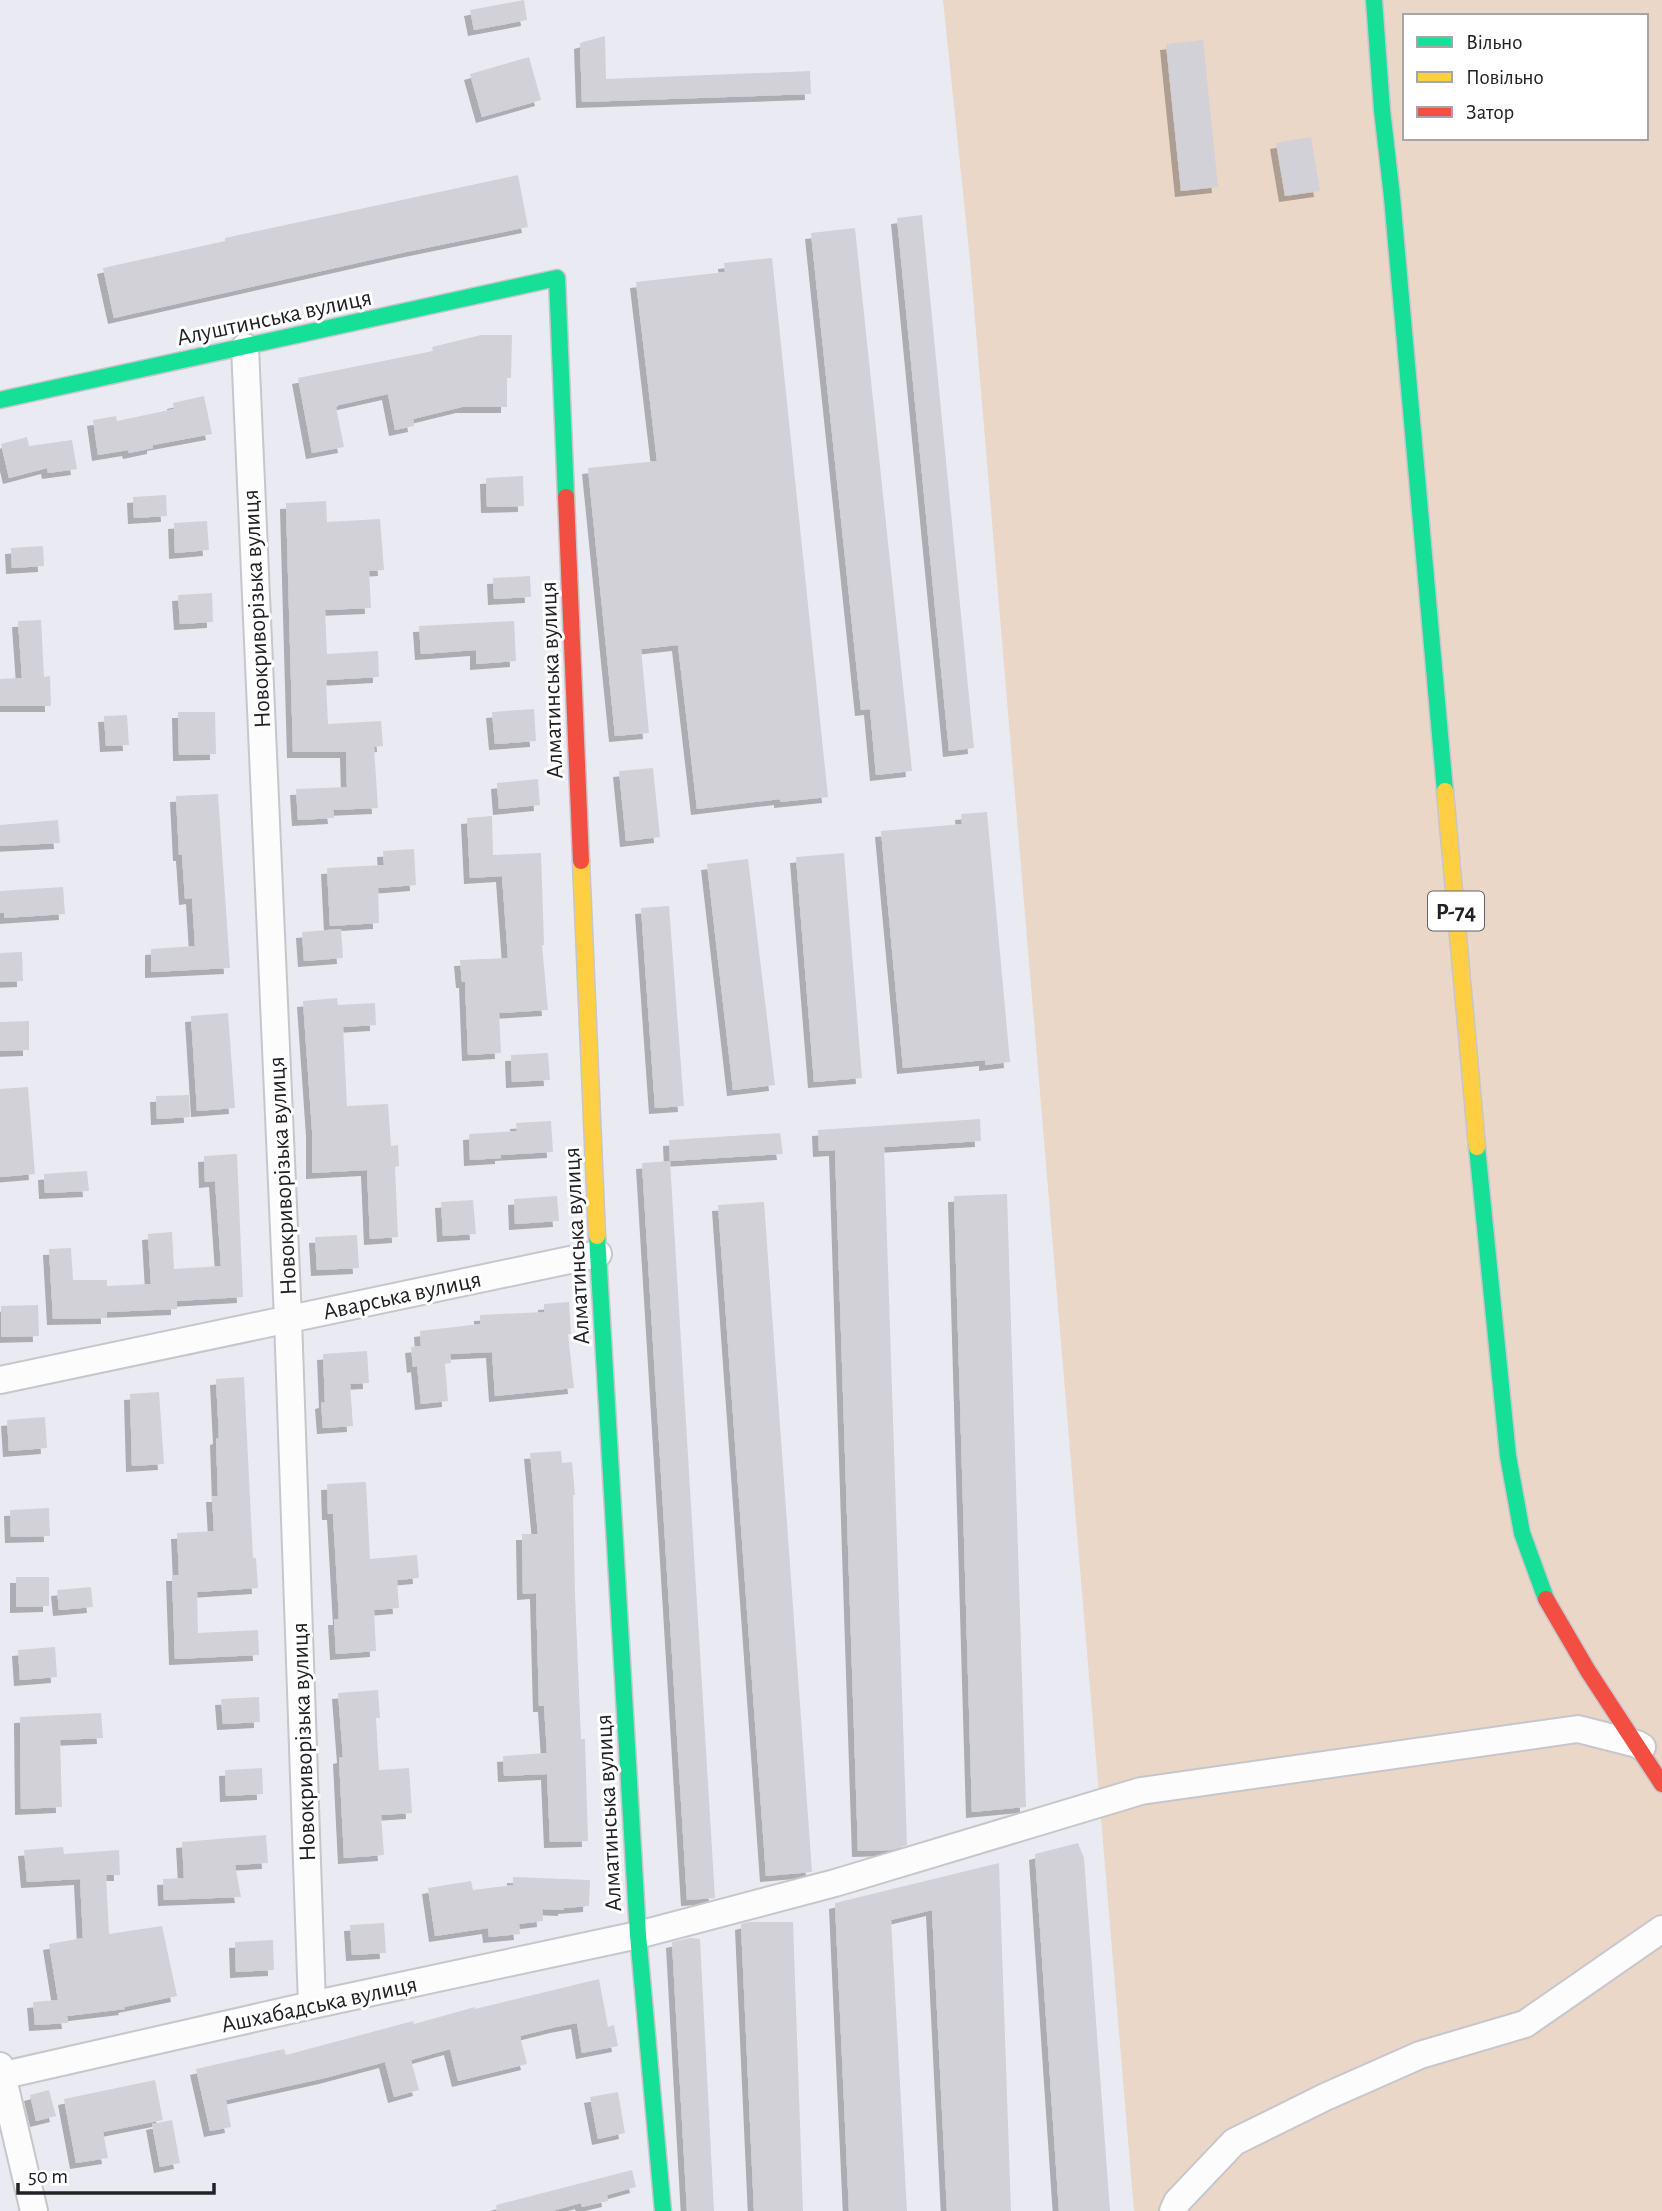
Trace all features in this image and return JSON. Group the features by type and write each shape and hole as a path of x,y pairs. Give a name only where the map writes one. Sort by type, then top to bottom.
{"street":[{"name":"Р-74","path":"1374,0 1469,1065 1508,1456 1522,1533 1546,1600 1588,1671 1662,1784"},
{"name":"Алуштинська вулиця","path":"0,400 557,278"},
{"name":"Алматинська вулиця","path":"557,278 598,1254 638,1935 663,2211"},
{"name":"Новокриворізька вулиця","path":"245,346 288,1319 312,2005"},
{"name":"Аварська вулиця","path":"0,1380 598,1254"},
{"name":"Ашхабадська вулиця","path":"0,2075 638,1935 835,1883 1141,1791 1578,1729 1637,1744 1662,1760"},
{"path":"1173,2211 1177,2202 1234,2142 1325,2097 1420,2055 1525,2024 1662,1929"},
{"path":"0,2066 34,2211"}],"shaded area":[{"path":"943,0 1662,0 1662,2211 1134,2211 970,260"}],"building":[{"path":"524,0 527,20 474,30 470,10"},
{"path":"605,36 606,79 810,71 811,94 582,102 580,43"},
{"path":"1203,40 1218,187 1181,191 1166,44"},
{"path":"529,57 541,100 482,117 470,74"},
{"path":"1311,137 1320,191 1285,196 1276,143"},
{"path":"518,175 528,227 114,318 103,268 225,241 225,238"},
{"path":"922,215 974,748 949,751 897,218"},
{"path":"855,228 912,771 876,775 870,709 861,710 811,233"},
{"path":"772,258 828,797 780,802 780,799 697,809 678,645 641,649 649,733 615,736 588,468 657,461 636,282 725,272 724,263"},
{"path":"481,335 512,335 507,407 462,407 413,419 414,426 395,430 388,394 339,405 336,407 344,447 312,453 298,378 433,351 432,347"},
{"path":"204,396 212,434 153,445 153,448 129,453 128,450 98,455 93,420 116,416 117,421 174,409 173,403"},
{"path":"27,437 29,446 72,440 77,469 48,473 47,468 9,478 1,444"},
{"path":"523,476 524,506 487,507 486,478"},
{"path":"166,495 167,516 134,518 133,497"},
{"path":"326,501 327,522 380,519 384,570 369,571 371,608 325,610 327,654 378,651 379,677 327,680 326,683 328,724 381,721 383,746 374,747 378,808 333,810 334,818 298,820 296,789 347,787 346,752 293,752 286,503"},
{"path":"207,521 209,550 175,553 174,523"},
{"path":"43,546 44,566 12,568 11,548"},
{"path":"530,576 531,597 494,599 493,578"},
{"path":"212,593 213,622 180,624 178,595"},
{"path":"41,620 44,677 50,676 51,706 0,706 0,679 22,678 18,621"},
{"path":"514,621 516,661 476,664 476,650 421,654 419,626"},
{"path":"534,709 536,741 495,744 492,712"},
{"path":"178,712 215,712 216,754 179,755"},
{"path":"127,715 129,745 106,746 104,716"},
{"path":"653,768 660,837 626,841 619,771"},
{"path":"538,779 540,805 499,809 497,783"},
{"path":"218,794 230,968 151,972 151,949 195,946 192,898 185,899 182,855 179,855 176,796"},
{"path":"987,812 1010,1062 985,1065 985,1060 903,1068 881,831 962,824 961,814"},
{"path":"492,816 493,855 541,853 542,945 548,1010 499,1013 501,1053 468,1055 465,982 462,982 460,960 508,958 502,876 470,878 467,818"},
{"path":"58,820 60,843 0,846 0,825"},
{"path":"414,849 416,885 378,888 379,923 330,926 327,868 384,865 383,851"},
{"path":"844,853 862,1078 814,1082 796,857"},
{"path":"748,859 775,1085 733,1090 707,864"},
{"path":"63,887 65,914 4,918 4,913 0,913 0,891"},
{"path":"669,906 684,1106 655,1108 641,908"},
{"path":"341,929 343,958 304,961 302,932"},
{"path":"22,952 23,981 0,982 0,953"},
{"path":"337,998 338,1005 375,1003 376,1025 343,1027 347,1106 388,1104 391,1146 398,1145 399,1166 395,1167 398,1237 370,1239 367,1170 312,1173 312,1130 303,1001"},
{"path":"228,1013 235,1108 197,1111 191,1016"},
{"path":"29,1021 29,1050 0,1051 0,1022"},
{"path":"548,1053 550,1080 512,1082 511,1055"},
{"path":"28,1087 35,1174 0,1177 0,1089"},
{"path":"189,1095 190,1117 157,1119 156,1096"},
{"path":"980,1119 981,1141 884,1147 907,1845 892,1850 858,1851 835,1150 819,1151 818,1130"},
{"path":"551,1121 553,1152 470,1160 469,1134 517,1131 516,1123"},
{"path":"780,1133 783,1154 670,1161 669,1140"},
{"path":"237,1154 243,1297 177,1301 177,1309 107,1312 107,1318 53,1319 49,1249 71,1248 73,1280 107,1280 107,1286 151,1284 148,1234 172,1232 174,1269 221,1266 215,1181 205,1182 204,1156"},
{"path":"670,1161 715,1898 687,1900 642,1163"},
{"path":"87,1171 89,1191 45,1193 44,1174"},
{"path":"1007,1194 1026,1807 972,1812 954,1196"},
{"path":"557,1196 559,1221 515,1224 514,1199"},
{"path":"473,1200 476,1234 443,1236 441,1202"},
{"path":"764,1202 812,1872 766,1876 718,1205"},
{"path":"357,1235 359,1268 317,1270 315,1237"},
{"path":"569,1302 571,1334 568,1334 574,1388 495,1396 492,1352 450,1354 451,1363 445,1364 448,1401 421,1404 417,1366 413,1367 411,1347 421,1346 420,1331 480,1324 480,1315 544,1312 544,1304"},
{"path":"38,1305 39,1336 1,1337 1,1306"},
{"path":"367,1351 369,1383 350,1384 353,1426 323,1428 323,1354"},
{"path":"244,1377 253,1558 256,1558 258,1588 197,1592 198,1633 258,1630 259,1655 175,1659 172,1575 179,1575 177,1533 214,1531 212,1496 218,1496 216,1439 219,1438 216,1379"},
{"path":"159,1392 164,1464 132,1466 130,1394"},
{"path":"45,1417 47,1448 9,1451 7,1420"},
{"path":"561,1451 562,1463 572,1462 575,1495 575,1595 581,1739 585,1739 588,1841 550,1842 547,1774 504,1776 503,1756 547,1753 544,1706 539,1706 536,1593 523,1594 522,1534 538,1534 530,1453"},
{"path":"366,1482 370,1559 417,1555 419,1578 397,1580 399,1608 374,1610 376,1651 336,1654 334,1619 339,1619 333,1514 328,1514 327,1484"},
{"path":"49,1508 50,1536 11,1537 10,1510"},
{"path":"16,1577 49,1577 49,1606 16,1607"},
{"path":"91,1587 93,1607 59,1610 57,1590"},
{"path":"55,1647 57,1677 20,1680 18,1650"},
{"path":"378,1690 380,1718 376,1718 379,1770 409,1768 412,1813 381,1815 384,1855 344,1858 339,1758 343,1757 338,1693"},
{"path":"259,1697 260,1722 223,1724 221,1699"},
{"path":"101,1713 103,1738 60,1740 62,1807 21,1809 20,1717"},
{"path":"262,1768 263,1794 226,1796 225,1770"},
{"path":"266,1835 268,1863 235,1865 241,1897 164,1900 163,1879 184,1878 182,1842"},
{"path":"1078,1843 1084,1858 1110,2211 1059,2211 1035,1854"},
{"path":"63,1847 64,1854 119,1850 120,1875 106,1875 109,1934 162,1926 177,1996 124,2007 125,2009 67,2016 68,2023 35,2025 33,2002 58,2000 49,1944 83,1938 80,1879 27,1882 24,1850"},
{"path":"999,1863 1011,2211 947,2211 932,1910 891,1920 907,2211 849,2211 835,1903"},
{"path":"513,1877 590,1880 589,1906 564,1910 542,1909 543,1921 519,1924 520,1934 489,1937 488,1928 435,1936 428,1888 471,1881 473,1890 513,1885"},
{"path":"793,1922 803,2211 754,2211 741,1924"},
{"path":"384,1923 386,1953 352,1955 350,1925"},
{"path":"700,1939 714,2211 687,2211 672,1942"},
{"path":"273,1940 274,1970 236,1972 235,1942"},
{"path":"599,1979 608,2027 614,2025 618,2046 582,2053 577,2023 556,2027 520,2036 527,2064 458,2081 450,2049 411,2060 419,2090 394,2097 385,2062 226,2100 231,2127 210,2131 196,2069 284,2049 286,2055 413,2021 414,2024 475,2007"},
{"path":"155,2080 163,2120 103,2132 108,2158 76,2163 64,2099"},
{"path":"49,2090 56,2116 36,2121 30,2095"},
{"path":"618,2092 625,2133 598,2139 590,2097"},
{"path":"172,2120 180,2163 160,2167 152,2124"},
{"path":"632,2170 636,2187 607,2195 608,2201 582,2207 581,2203 552,2211 497,2211 496,2205"}],"traffic: fast":[{"path":"1374,0 1445,791"},
{"path":"0,400 557,278 566,497"},
{"path":"1477,1147 1508,1456 1522,1533 1546,1599"},
{"path":"597,1236 638,1935 663,2211"}],"traffic: slow":[{"path":"1445,791 1477,1147"},
{"path":"581,861 597,1236"}],"traffic: jam":[{"path":"566,497 581,861"},
{"path":"1546,1599 1588,1671 1662,1784"}]}
